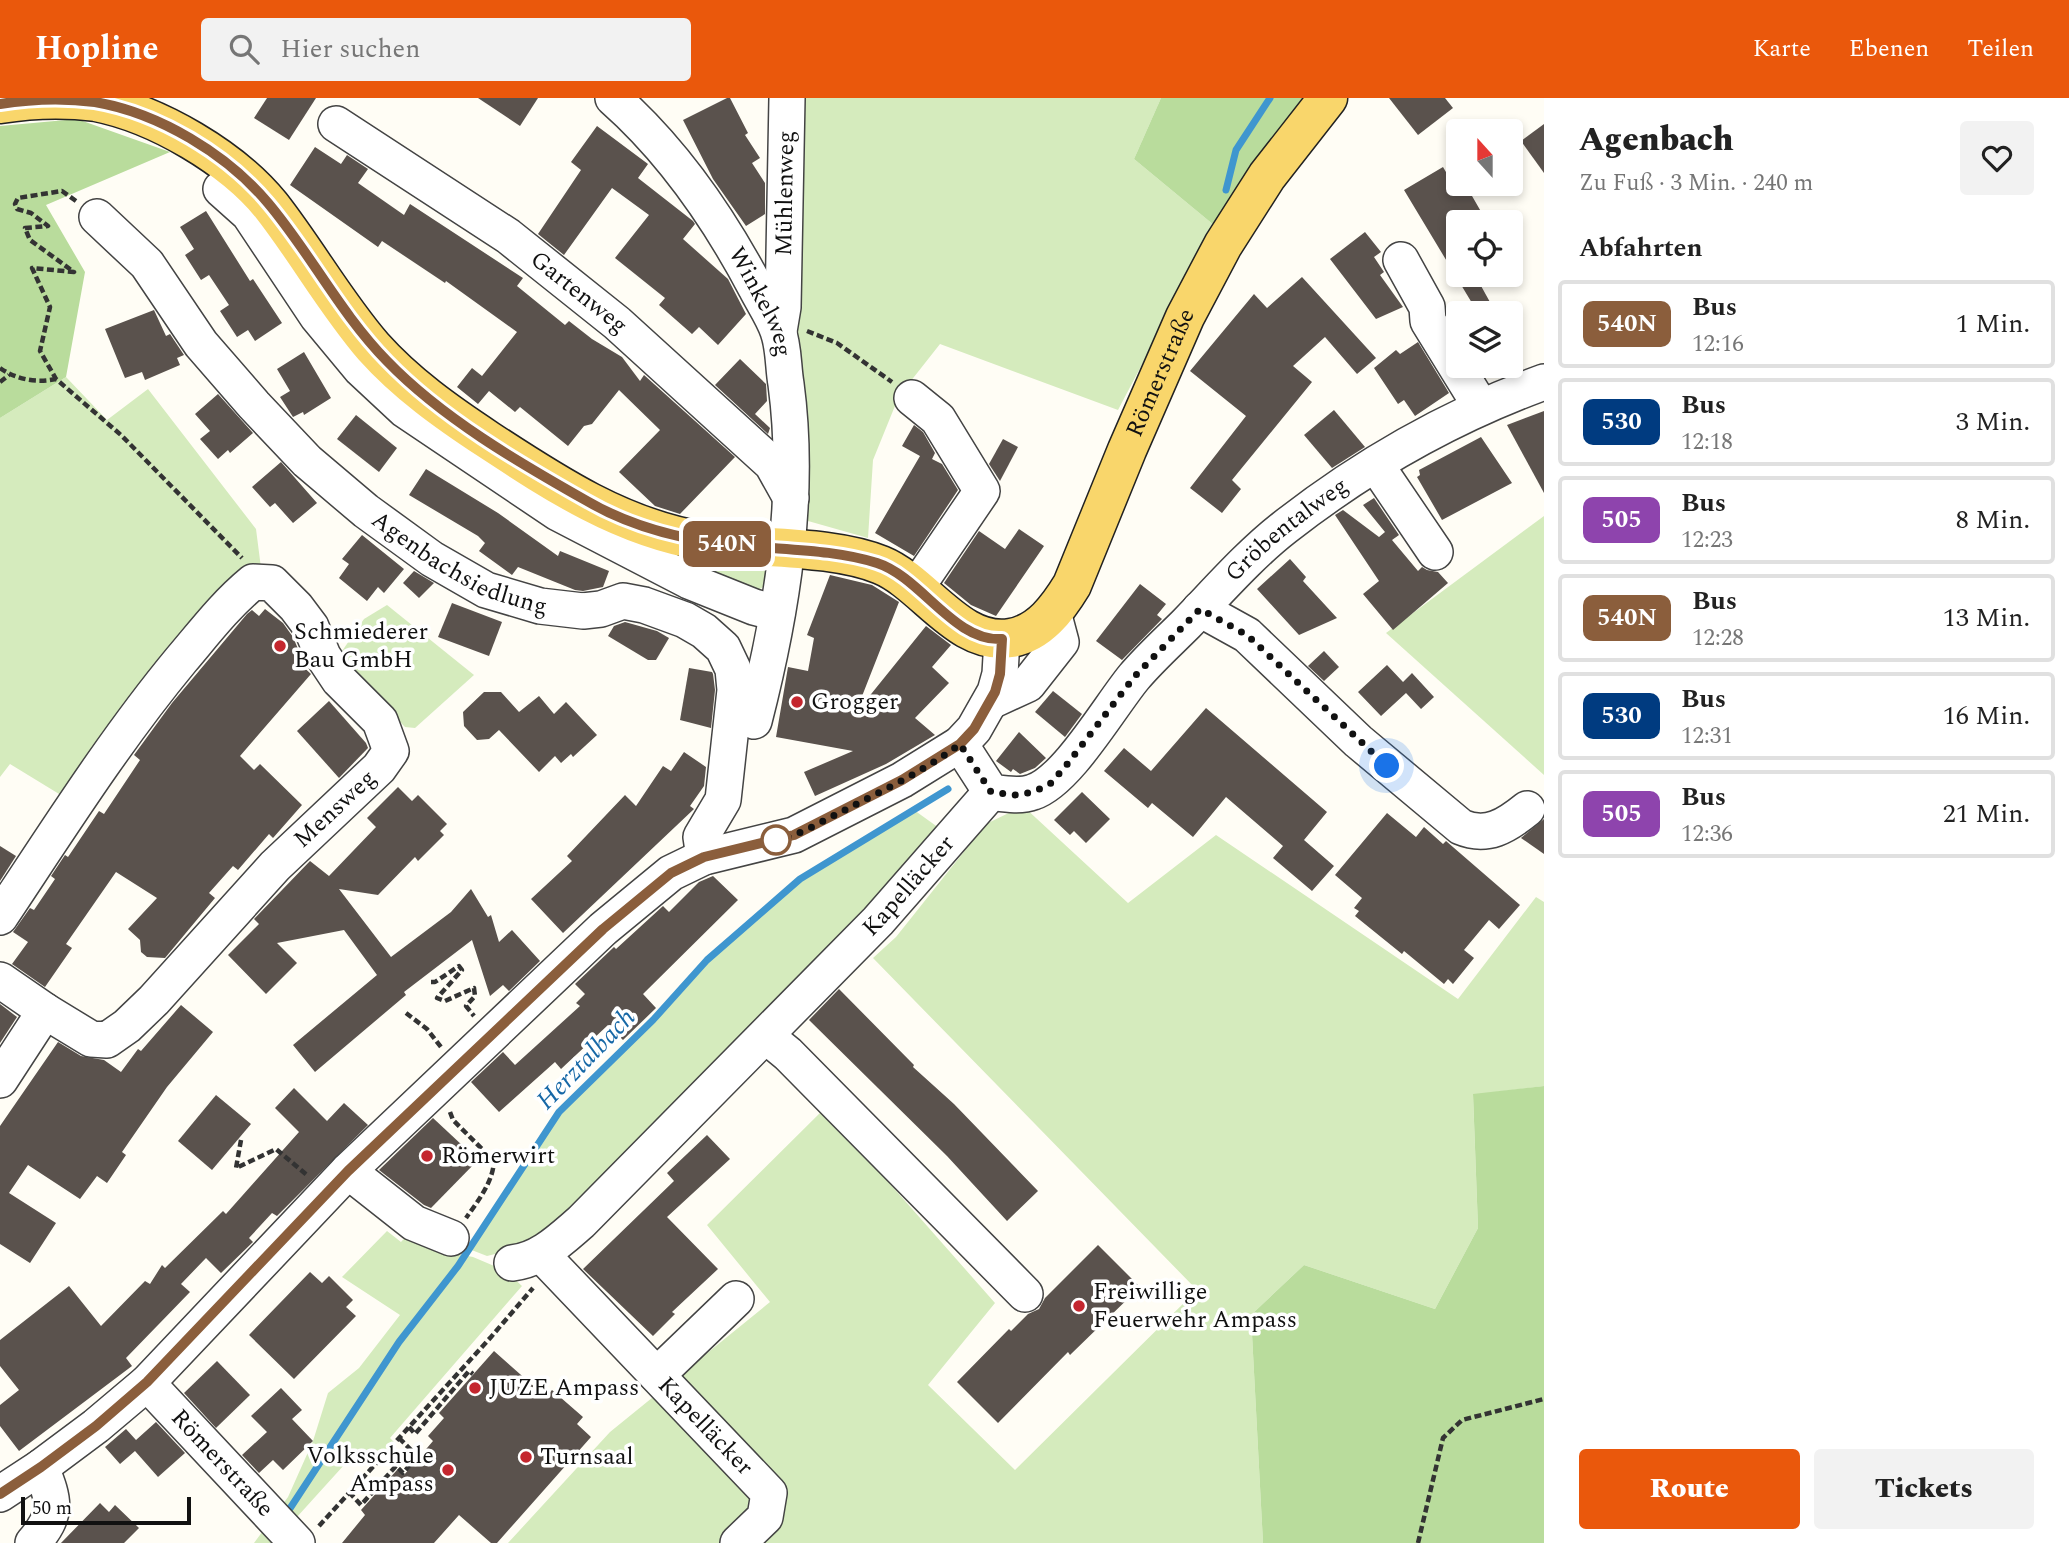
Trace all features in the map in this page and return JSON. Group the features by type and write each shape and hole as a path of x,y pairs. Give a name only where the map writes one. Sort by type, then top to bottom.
{"main road":[{"name":"Römerstraße","path":"1002,639 1027,633 1053,612 1072,585 1126,450 1185,317 1223,246 1266,176 1328,98"},
{"path":"0,104 54,100 94,102 134,113 188,139 218,158 256,190 281,220 345,313 407,380 448,413 588,502 629,521 687,538 818,552 877,563 905,578 971,632 990,639 1002,639"}],"street":[{"name":"Winkelweg","path":"613,98 654,139 721,225 779,331 790,429 791,498 786,550"},
{"name":"Mühlenweg","path":"779,331 783,307 787,98"},
{"name":"Gartenweg","path":"336,124 508,236 617,323 772,464 791,498"},
{"path":"221,189 249,214 317,316 361,369 405,410 558,513 689,581 754,607 777,613"},
{"name":"Agenbachsiedlung","path":"97,217 147,264 201,345 307,461 366,512 432,559 486,590 540,606 563,610 592,610 623,601 644,606 685,620 723,648 733,668 735,690 723,800 701,837 704,857"},
{"path":"1401,260 1427,307 1428,321 1481,407"},
{"name":"Gröbentalweg","path":"991,792 1016,795 1033,792 1050,784 1135,676 1285,527 1376,465 1435,429 1544,382"},
{"path":"912,398 938,419 982,491 916,588"},
{"path":"1376,465 1435,552"},
{"path":"754,721 770,658 786,550"},
{"path":"0,917 89,782 159,687 232,599 253,582 263,583"},
{"name":"Mensweg","path":"0,980 45,1012 91,1039 107,1040 127,1027 275,866 379,768 391,751 380,721 340,681 323,656 311,626 272,583 263,583"},
{"path":"1200,609 1247,635 1359,741 1461,827 1487,832 1509,823 1527,809"},
{"path":"991,701 1028,684 1060,642 1053,612"},
{"path":"0,1494 96,1426 147,1382 338,1182 457,1066 603,929 671,873 704,857 794,835 902,780 960,744 974,729 991,701 1000,674 1002,639"},
{"path":"960,744 991,792"},
{"name":"Kapelläcker","path":"738,1543 765,1517 769,1493 657,1375 527,1259 581,1222 766,1036 878,921 991,792"},
{"path":"0,1080 45,1012"},
{"path":"766,1036 788,1054 1025,1294"},
{"path":"338,1182 414,1223 451,1238"},
{"path":"657,1375 736,1299"},
{"name":"Römerstraße","path":"147,1382 292,1531"},
{"path":"33,1543 44,1529 53,1507 53,1499 41,1467"}],"path":[{"path":"97,217 62,191 18,198 15,204 17,209 31,213 48,226 25,228 30,240 74,272 32,268 50,307 40,351 56,379 121,435 229,542 263,583"},
{"path":"837,343 912,398"},
{"path":"0,368 9,375 39,382 56,379"},
{"path":"0,382 9,375"},
{"path":"431,982 458,966 462,970 437,998 444,1001 474,988 475,996 466,1006 491,1035"},
{"path":"406,1013 426,1029 457,1066 457,1086 450,1112 453,1120 494,1161 482,1197 451,1238"},
{"path":"241,1140 236,1168 276,1149 338,1182"},
{"path":"292,1531 349,1492 491,1337 536,1284 527,1259"},
{"path":"409,1427 415,1434 470,1371 473,1374"},
{"path":"1418,1543 1443,1438 1462,1420 1544,1399"},
{"path":"349,1492 361,1505 396,1466 403,1473 419,1457 399,1438"}],"green space":[{"path":"786,98 1161,98 1134,159 1215,226 1118,410 940,344 899,396 873,460 868,538 801,519"},
{"path":"1161,98 1304,98 1215,226 1134,159"},
{"path":"77,119 170,152 46,205 85,272 66,377 0,418 0,126"},
{"path":"66,377 107,420 148,389 256,529 261,568 64,797 10,764 0,777 0,418"},
{"path":"1544,516 1544,775 1386,633"},
{"path":"655,550 770,564 770,582 750,596"},
{"path":"387,605 474,675 415,728 405,727 338,657 364,619"},
{"path":"1023,806 1128,903 1216,835 1458,999 1536,897 1544,902 1544,1086 1473,1095 1478,1228 1435,1309 1304,1265 1251,1315 1263,1543 508,1543 610,1432 770,1302 707,1225 824,1109 995,1303 928,1385 1015,1470 1197,1290 873,958 896,937 986,824"},
{"path":"914,810 939,828 859,928 539,1243 487,1256 469,1249 559,1112 653,1020 707,960 800,879"},
{"path":"1544,1086 1544,1543 1263,1543 1251,1315 1304,1265 1435,1309 1478,1228 1473,1094"},
{"path":"412,1230 452,1253 473,1257 506,1271 522,1286 390,1438 395,1443 380,1458 368,1451 354,1454 287,1528 289,1543 254,1543 288,1497 313,1441 328,1393 359,1368 400,1315 342,1277 387,1231 401,1242"}],"building":[{"path":"267,98 316,98 289,140 254,118"},
{"path":"478,98 538,98 520,126"},
{"path":"730,98 748,133 745,135 760,158 752,163 765,183 765,214 746,226 713,179 683,120"},
{"path":"1389,98 1445,98 1453,108 1418,135"},
{"path":"1544,124 1544,173 1523,144 1523,140"},
{"path":"597,126 648,164 638,178 693,221 695,224 683,239 728,279 746,314 718,345 699,327 692,334 659,305 665,298 615,258 649,215 612,188 564,255 538,234 581,170 571,162"},
{"path":"315,147 341,164 347,155 368,169 358,183 404,215 410,204 523,278 517,286 565,325 569,321 622,357 640,381 644,375 735,457 680,514 655,506 619,472 660,430 619,390 592,424 584,426 568,446 520,407 515,412 489,391 478,404 457,387 472,368 482,376 517,332 446,281 445,283 382,241 378,247 290,185"},
{"path":"1443,167 1446,172 1446,196 1472,196 1480,210 1446,210 1446,260 1404,190"},
{"path":"206,211 250,281 253,279 282,323 255,341 248,330 237,337 220,311 229,305 209,275 201,280 185,255 194,249 180,227"},
{"path":"1365,232 1381,252 1374,257 1384,272 1380,275 1403,307 1376,319 1330,259"},
{"path":"1302,277 1376,358 1357,374 1325,337 1293,366 1312,382 1232,480 1241,489 1222,513 1190,488 1246,416 1190,371 1254,294 1267,308"},
{"path":"1462,287 1482,287 1489,301 1471,301"},
{"path":"154,310 166,336 170,334 184,355 177,358 180,365 145,380 142,372 125,378 105,329"},
{"path":"1418,342 1449,393 1415,416 1404,400 1398,404 1374,368 1396,350 1400,354"},
{"path":"304,352 331,398 304,415 303,412 293,417 280,397 290,391 277,369"},
{"path":"740,359 766,384 767,401 755,414 770,428 768,434 715,385"},
{"path":"218,394 253,433 230,453 228,450 218,459 200,439 210,431 195,414"},
{"path":"1334,410 1365,447 1332,468 1304,435"},
{"path":"1544,411 1544,493 1507,425"},
{"path":"356,415 397,448 379,472 337,439"},
{"path":"914,425 923,432 935,453 932,459 942,464 958,490 914,556 875,533 920,456 902,446"},
{"path":"1481,437 1512,483 1442,520 1417,477 1420,475 1419,470"},
{"path":"1003,439 1018,447 1000,481 989,464"},
{"path":"281,462 317,503 293,523 275,503 270,507 252,487"},
{"path":"426,469 498,513 558,556 560,551 609,571 603,587 575,590 518,567 512,575 479,551 485,543 478,536 409,495"},
{"path":"1374,498 1399,535 1392,540 1418,571 1422,567 1438,572 1448,583 1393,630 1363,594 1379,581 1335,515 1343,510 1379,537 1385,532 1363,505"},
{"path":"1019,529 1044,546 996,616 971,605 944,583 979,531 1005,549"},
{"path":"362,535 404,569 384,593 378,587 367,601 339,578 349,564 342,559"},
{"path":"1290,559 1306,577 1303,581 1337,618 1299,635 1257,589"},
{"path":"414,571 434,583 419,598 403,583"},
{"path":"830,575 872,585 899,602 855,714 926,626 951,645 932,667 949,683 915,718 935,735 886,764 815,796 804,772 853,751 776,737 788,667 808,671 814,638 807,635"},
{"path":"1140,584 1166,604 1157,615 1162,619 1122,660 1096,641"},
{"path":"452,603 502,622 489,656 438,637"},
{"path":"265,609 283,623 293,637 301,656 297,661 311,674 240,756 254,770 260,764 302,805 273,838 269,834 238,870 233,866 209,893 215,898 165,958 147,957 141,952 140,940 128,929 157,898 116,872 66,944 72,948 45,987 12,964 28,942 13,932 30,908 34,910 55,879 51,876 65,855 68,857 99,811 104,814 140,760 134,755 172,703 247,614 252,610 259,616"},
{"path":"625,622 657,631 669,638 656,660 648,660 608,636 614,626"},
{"path":"1324,651 1339,667 1324,681 1308,666"},
{"path":"1387,665 1403,682 1412,673 1434,697 1421,709 1406,693 1381,716 1358,692"},
{"path":"689,668 713,674 715,690 711,728 680,720"},
{"path":"1053,691 1082,714 1065,737 1035,712"},
{"path":"484,692 501,692 519,712 539,696 554,714 566,702 597,735 573,757 571,754 561,763 555,756 539,772 499,730 489,739 477,740 464,726 463,712"},
{"path":"329,701 368,748 339,778 297,731"},
{"path":"1206,708 1327,812 1304,840 1334,866 1312,891 1273,858 1283,846 1226,797 1193,837 1152,803 1148,808 1104,771 1124,748 1151,771"},
{"path":"1019,732 1046,758 1035,768 1020,774 1013,769 1011,772 996,761"},
{"path":"684,752 706,767 704,786 690,806 694,809 563,933 531,899 572,861 567,856 625,795 636,806 663,766 671,771"},
{"path":"398,787 412,801 418,795 447,824 440,831 444,835 418,861 415,857 378,895 339,889 391,957 451,912 471,889 488,917 491,915 499,942 512,930 540,961 509,991 503,985 490,996 472,940 404,992 406,995 315,1072 293,1045 377,975 344,930 277,943 297,963 266,994 228,955 259,924 254,919 310,861 329,876 376,827 367,818"},
{"path":"1082,792 1110,819 1086,843 1074,831 1070,835 1054,820"},
{"path":"1387,813 1416,837 1424,827 1443,844 1446,841 1520,905 1499,929 1489,920 1464,950 1474,958 1453,984 1448,979 1444,984 1355,916 1359,911 1354,908 1362,898 1335,875"},
{"path":"1544,819 1544,854 1521,838"},
{"path":"0,846 16,856 0,881"},
{"path":"713,876 738,900 643,994 656,1008 623,1040 608,1025 561,1069 555,1062 499,1112 471,1082 503,1052 515,1065 580,1006 576,1003 585,994 575,984 663,906 669,912 699,882"},
{"path":"839,989 1038,1191 1007,1221 947,1156 809,1020"},
{"path":"0,1004 17,1017 0,1043"},
{"path":"181,1005 213,1032 167,1087 122,1152 126,1155 107,1183 97,1176 80,1199 28,1165 9,1193 56,1223 30,1263 0,1244 0,1126 58,1042 81,1056 104,1060 121,1072 138,1049 141,1051"},
{"path":"294,1088 327,1121 344,1103 368,1125 277,1216 272,1213 249,1238 253,1242 221,1273 206,1258 181,1284 190,1292 126,1358 132,1366 19,1451 0,1426 0,1405 19,1390 0,1366 0,1340 69,1286 101,1326 145,1281 150,1284 162,1265 165,1268 223,1211 226,1214 299,1132 275,1108"},
{"path":"216,1095 251,1124 212,1170 178,1141"},
{"path":"433,1118 478,1160 431,1208 379,1170"},
{"path":"707,1135 730,1159 667,1217 718,1269 672,1312 675,1314 653,1336 583,1269 674,1181 667,1173"},
{"path":"1098,1245 1140,1287 1070,1355 1068,1352 998,1423 957,1382 1009,1329 1011,1331 1028,1314 1039,1309 1045,1298"},
{"path":"310,1272 322,1283 329,1276 353,1300 346,1307 356,1316 294,1379 249,1335"},
{"path":"494,1351 546,1397 552,1390 583,1417 577,1424 591,1437 497,1543 491,1543 459,1515 434,1543 342,1543 365,1515 361,1510 397,1470 404,1475 433,1441 428,1436 444,1418 439,1413"},
{"path":"217,1361 250,1395 216,1428 184,1393"},
{"path":"281,1388 302,1410 292,1419 313,1441 283,1470 273,1460 259,1473 242,1455 267,1432 251,1416"},
{"path":"156,1422 185,1453 158,1477 135,1451 120,1464 105,1447 126,1429 136,1440"},
{"path":"100,1503 109,1512 115,1505 139,1528 124,1543 61,1543"}],"waterway":[{"name":"Herztalbach","path":"1226,190 1236,150 1270,98"},
{"name":"Herztalbach","path":"285,1516 399,1342 458,1266 559,1112 653,1020 707,960 800,879 948,789"}],"bus line":[{"name":"540N","path":"0,104 47,100 94,102 151,120 204,148 245,180 270,205 345,313 380,354 407,380 492,443 588,502 629,521 687,538 818,552 877,563 905,578 971,632 990,639 1002,639 1000,674 995,692 974,729 960,744 902,780 794,835 704,857 671,873 603,929 348,1171 147,1382 96,1426 0,1494"}],"place":[{"name":"Schmiederer Bau GmbH","path":"280,646"},
{"name":"Grogger","path":"797,702"},
{"name":"Römerwirt","path":"427,1156"},
{"name":"Freiwillige Feuerwehr Ampass","path":"1079,1306"},
{"name":"JUZE Ampass","path":"475,1388"},
{"name":"Turnsaal","path":"526,1457"},
{"name":"Volksschule Ampass","path":"448,1470"}],"route":[{"path":"776,840 794,835 880,792 960,744 991,792 1016,795 1033,792 1050,784 1135,676 1200,609 1247,635 1387,766"}]}
